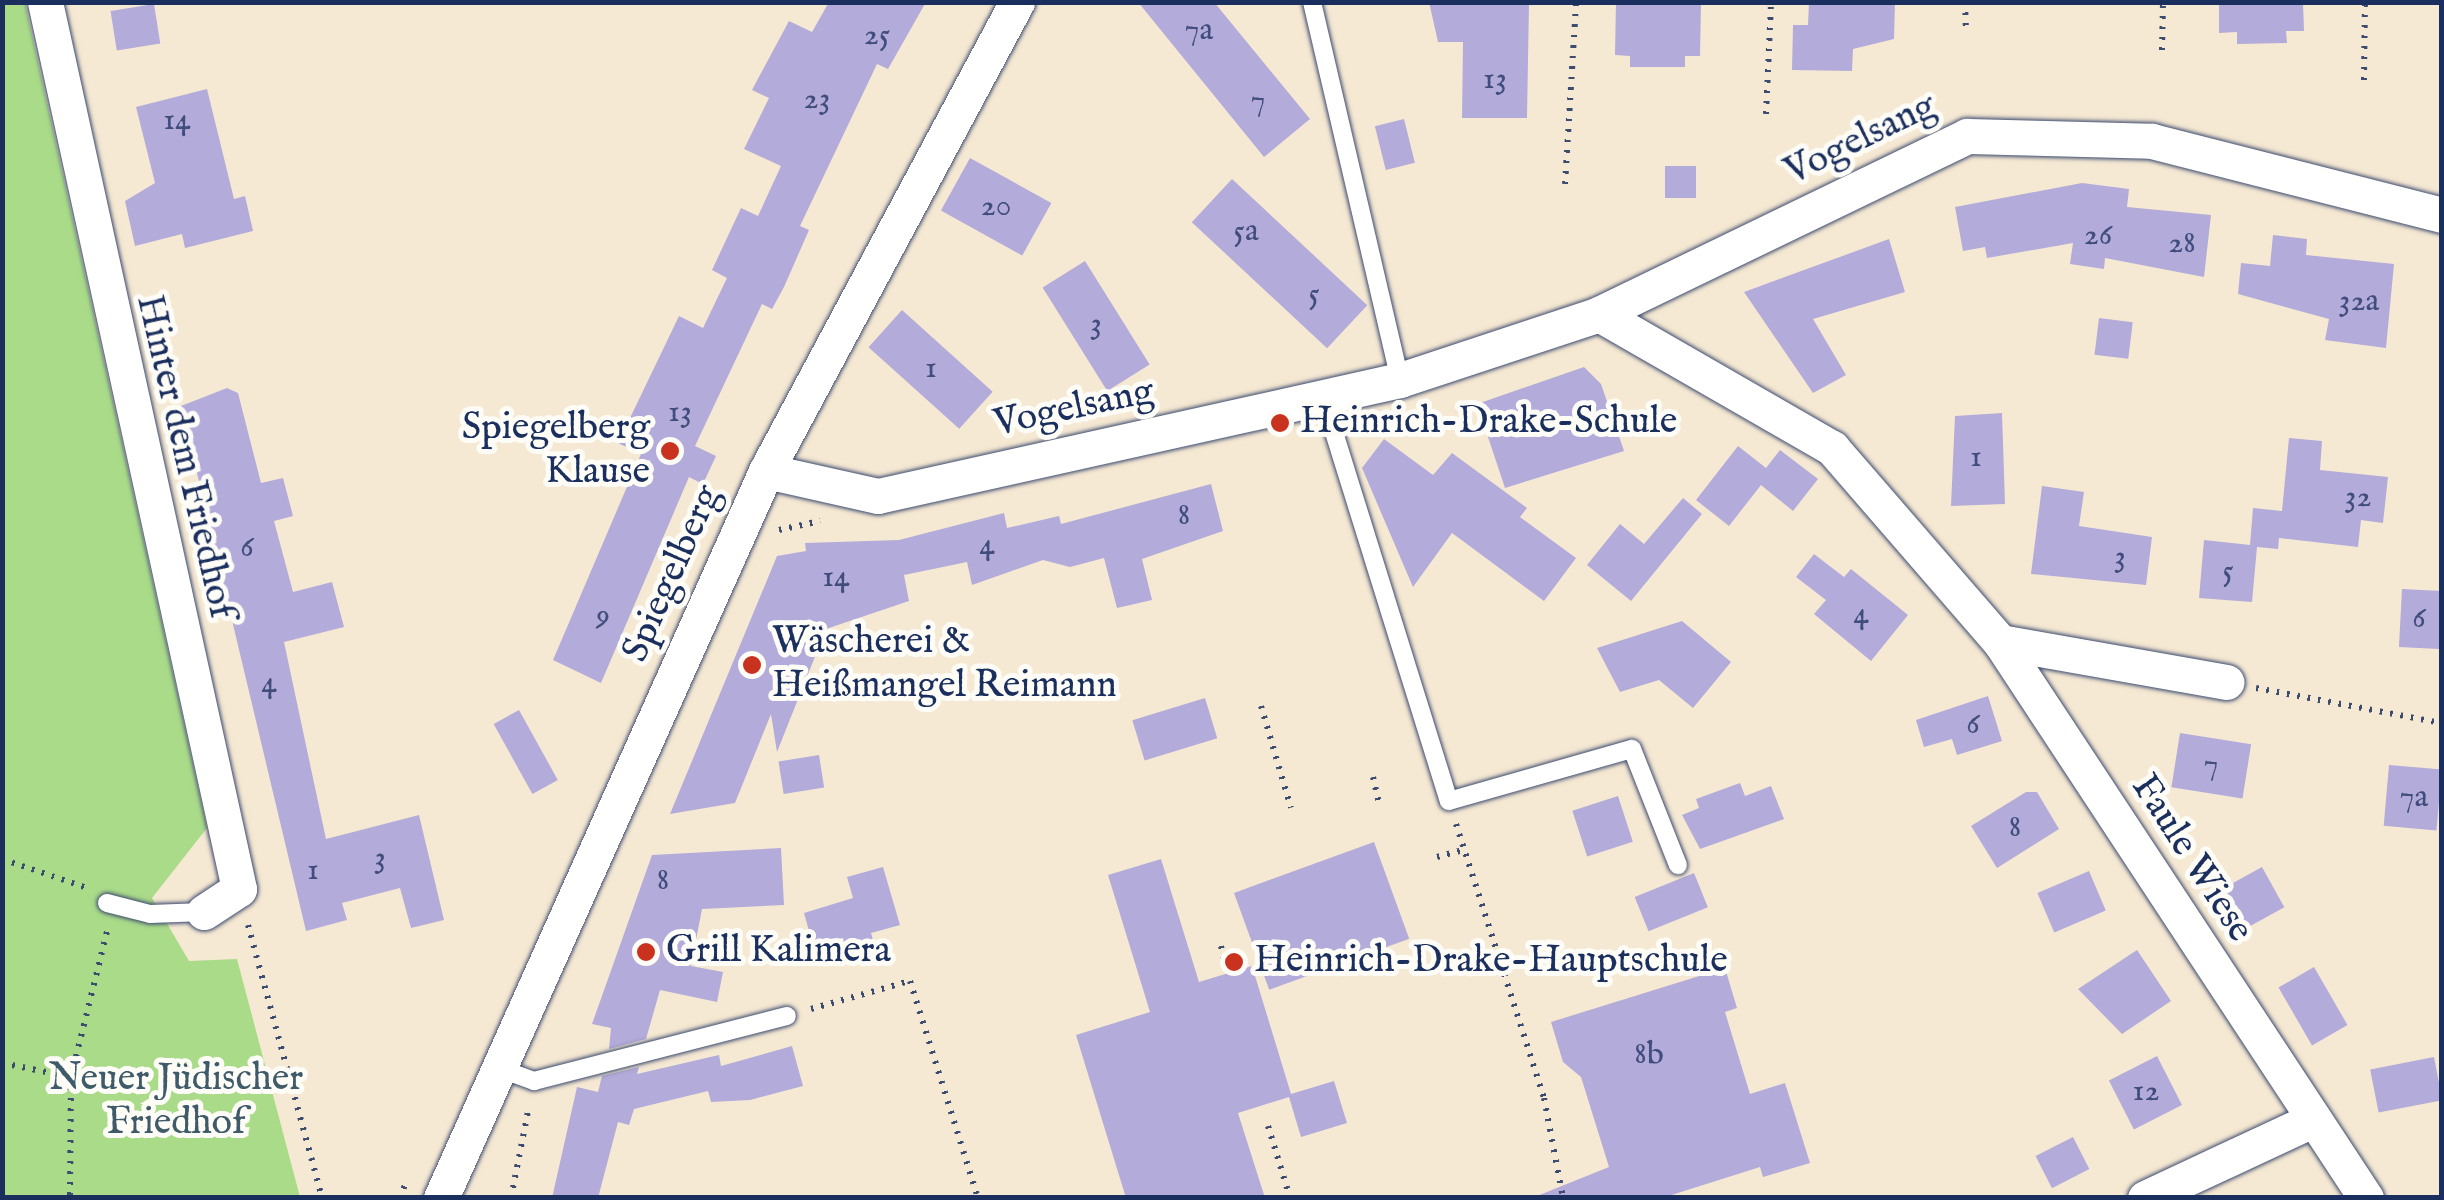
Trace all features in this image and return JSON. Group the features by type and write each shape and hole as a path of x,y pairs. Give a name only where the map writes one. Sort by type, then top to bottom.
{"street":[{"name":"Hinter dem Friedhof","path":"45,2 238,890"},
{"name":"Spiegelberg","path":"441,1198 493,1066 766,470 1017,2"},
{"name":"Vogelsang","path":"766,470 878,496 1400,380 1599,314 1967,136 2152,141 2442,214"},
{"name":"Faule Wiese","path":"1599,314 1832,448 2000,642 2310,1121 2366,1198"},
{"path":"2000,642 2226,682"},
{"path":"204,912 238,890"},
{"path":"2145,1198 2310,1121"}],"lane":[{"path":"1312,2 1400,380"},
{"path":"1323,398 1450,802 1632,749 1678,865"},
{"path":"106,903 150,914 204,912"},
{"path":"493,1066 534,1080 787,1016"}],"path":[{"path":"1565,184 1576,2"},
{"path":"1766,114 1771,2"},
{"path":"1965,2 1966,31"},
{"path":"2162,50 2163,2"},
{"path":"2364,80 2365,2"},
{"path":"772,535 842,517"},
{"path":"2226,682 2442,723"},
{"path":"1262,706 1291,808"},
{"path":"1373,777 1380,807"},
{"path":"1437,856 1464,850 1544,1098 1563,1198"},
{"path":"2,859 78,879 106,903 71,1077 70,1198"},
{"path":"238,890 322,1198"},
{"path":"1221,946 1227,974"},
{"path":"787,1016 910,982 978,1198"},
{"path":"2,1064 71,1077"},
{"path":"511,1198 534,1080"},
{"path":"1268,1126 1290,1198"},
{"path":"1810,1198 1838,1198"}],"green space":[{"name":"Neuer Jüdischer Friedhof","path":"2,3 25,3 207,828 152,898 189,961 237,959 300,1197 3,1197"}],"building":[{"path":"829,2 926,2 888,69 877,64 800,226 809,230 784,287 772,309 762,304 695,446 716,456 703,484 689,477 601,683 553,660 641,454 618,443 679,316 703,328 727,278 712,270 741,208 758,216 781,166 744,149 769,98 752,90 789,21 812,32"},
{"path":"1138,2 1214,2 1310,119 1264,157"},
{"path":"1429,2 1529,2 1527,118 1462,118 1463,42 1438,42"},
{"path":"1616,2 1701,2 1700,56 1685,56 1685,67 1630,67 1630,56 1615,55"},
{"path":"1809,2 1895,2 1894,39 1853,49 1852,71 1792,70 1793,25 1808,25"},
{"path":"2219,2 2303,2 2304,31 2286,31 2287,43 2237,44 2237,32 2219,33"},
{"path":"154,4 160,44 117,50 111,11"},
{"path":"207,89 234,199 245,196 253,231 185,248 182,234 135,246 125,201 155,183 136,107"},
{"path":"1404,119 1415,163 1386,170 1375,126"},
{"path":"970,158 1051,203 1022,256 941,210"},
{"path":"1665,166 1696,166 1696,198 1665,198"},
{"path":"1232,179 1367,305 1327,348 1192,222"},
{"path":"2082,183 2129,189 2127,207 2211,215 2204,277 2105,258 2104,269 2070,264 2073,243 1987,258 1985,247 1963,251 1955,207"},
{"path":"2273,235 2307,239 2306,255 2394,264 2386,348 2325,340 2329,319 2238,294 2241,263 2270,266"},
{"path":"1889,239 1905,292 1813,319 1846,375 1813,393 1744,292"},
{"path":"1085,261 1150,364 1107,391 1043,287"},
{"path":"902,310 993,392 959,429 869,347"},
{"path":"2099,318 2133,322 2128,359 2094,355"},
{"path":"1584,367 1601,384 1624,451 1505,488 1477,404"},
{"path":"227,388 238,393 261,483 283,478 293,516 274,521 293,592 332,582 344,627 284,642 326,839 419,815 444,920 411,928 400,888 342,903 347,920 306,931 181,406"},
{"path":"2002,413 2005,504 1951,506 1955,416"},
{"path":"2289,438 2322,441 2320,470 2388,477 2383,523 2361,520 2358,547 2279,538 2278,549 2257,547 2252,602 2199,598 2204,540 2250,545 2253,508 2282,511"},
{"path":"1384,439 1433,475 1452,453 1527,508 1520,517 1576,558 1544,601 1452,533 1413,587 1362,468"},
{"path":"1738,446 1766,468 1780,450 1818,479 1793,511 1761,485 1729,526 1696,500"},
{"path":"1211,484 1223,531 1142,559 1152,600 1117,608 1104,558 1070,567 1043,560 972,585 967,562 904,575 909,601 826,629 777,752 771,714 735,803 670,814 777,556 806,551 805,543 899,540 1004,513 1007,528 1059,516 1061,524"},
{"path":"2042,486 2084,492 2079,526 2152,537 2146,585 2031,574"},
{"path":"1683,498 1702,514 1631,601 1587,565 1620,524 1644,544"},
{"path":"1814,554 1844,577 1851,569 1908,615 1871,661 1814,614 1826,600 1796,577"},
{"path":"2402,589 2442,591 2439,649 2399,647"},
{"path":"1682,621 1731,662 1693,708 1659,680 1620,692 1597,648"},
{"path":"1988,696 2002,741 1957,755 1952,739 1924,747 1916,720"},
{"path":"1205,698 1217,738 1145,760 1132,720"},
{"path":"519,710 558,780 532,794 494,724"},
{"path":"2180,733 2251,744 2243,799 2171,787"},
{"path":"819,755 824,788 784,794 779,761"},
{"path":"2389,765 2442,770 2436,830 2384,826"},
{"path":"1740,783 1745,796 1771,786 1784,819 1700,849 1682,815 1699,808 1696,799"},
{"path":"2026,792 2037,792 2059,829 1997,868 1971,826"},
{"path":"1618,796 1633,842 1587,856 1572,811"},
{"path":"1374,842 1409,939 1269,990 1234,893"},
{"path":"781,848 784,905 702,909 691,966 723,972 717,1002 660,990 646,1039 609,1049 611,1028 592,1024 652,855"},
{"name":"Heinrich-Drake-Hauptschule","path":"1161,859 1199,982 1252,966 1291,1094 1334,1081 1347,1123 1301,1137 1289,1097 1238,1113 1265,1198 1126,1198 1076,1035 1150,1012 1108,875"},
{"path":"883,867 900,925 871,933 875,947 818,963 804,913 853,898 847,877"},
{"path":"2262,867 2284,907 2247,928 2224,888"},
{"path":"2089,871 2106,911 2054,932 2037,893"},
{"path":"1694,873 1708,907 1649,931 1635,897"},
{"path":"2137,950 2171,1001 2122,1034 2078,989"},
{"path":"2314,967 2348,1025 2312,1046 2278,988"},
{"path":"1725,968 1737,1008 1725,1012 1750,1094 1785,1083 1810,1163 1763,1177 1760,1167 1662,1198 1532,1198 1609,1167 1581,1077 1563,1062 1551,1022"},
{"path":"792,1046 803,1086 750,1100 711,1102 708,1091 634,1109 629,1125 618,1122 598,1198 552,1198 577,1087 598,1092 602,1076 639,1067 637,1074 719,1055 721,1066"},
{"path":"2157,1056 2182,1105 2134,1130 2109,1081"},
{"path":"2434,1057 2442,1100 2379,1113 2370,1069"},
{"path":"2073,1137 2089,1169 2052,1188 2036,1156"}],"place":[{"name":"Heinrich-Drake-Schule","path":"1280,423"},
{"name":"Spiegelberg Klause","path":"670,451"},
{"name":"Wäscherei & Heißmangel Reimann","path":"752,665"},
{"name":"Grill Kalimera","path":"646,952"},
{"name":"Heinrich-Drake-Hauptschule","path":"1234,962"}]}
